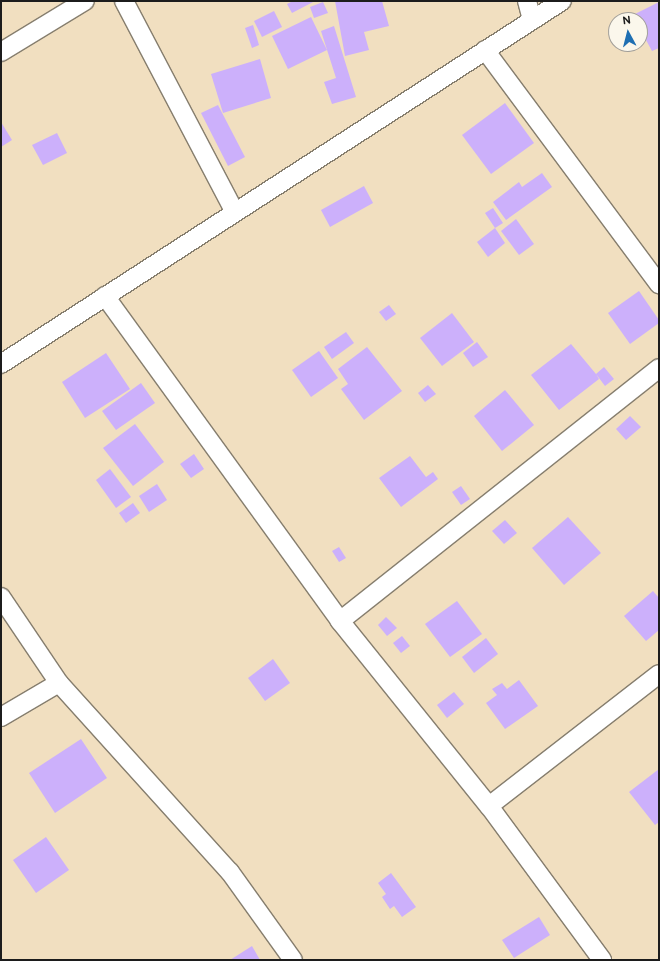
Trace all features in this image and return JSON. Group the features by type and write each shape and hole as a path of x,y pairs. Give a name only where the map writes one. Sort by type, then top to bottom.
{"street":[{"path":"1,52 85,1"},
{"path":"124,1 235,212"},
{"path":"527,1 532,20"},
{"path":"1,364 562,1"},
{"path":"485,50 659,284"},
{"path":"105,296 340,621 489,806 602,960"},
{"path":"340,621 659,368"},
{"path":"1,597 59,683 230,872 293,960"},
{"path":"489,806 659,674"},
{"path":"1,718 59,683"}],"building":[{"path":"293,1 315,1 292,13 287,4"},
{"path":"335,1 382,1 389,26 364,32 369,50 345,56"},
{"path":"323,2 328,13 314,18 310,7"},
{"path":"659,2 659,48 652,51 648,44 648,12 639,12"},
{"path":"274,11 282,27 262,37 254,21"},
{"path":"311,17 327,50 288,69 272,36"},
{"path":"253,25 259,45 252,48 245,28"},
{"path":"334,26 356,97 332,104 324,82 336,78 321,31"},
{"path":"260,59 271,98 223,113 211,74"},
{"path":"505,103 534,143 491,174 462,135"},
{"path":"218,105 245,157 228,166 201,113"},
{"path":"1,122 12,140 1,147"},
{"path":"57,133 67,153 43,165 32,145"},
{"path":"542,173 552,187 506,220 493,202 519,182 522,187"},
{"path":"364,186 373,203 330,227 321,210"},
{"path":"493,208 503,223 495,228 485,213"},
{"path":"516,219 534,244 519,255 501,231"},
{"path":"495,228 505,243 488,257 477,242"},
{"path":"639,291 659,320 659,323 630,344 608,313"},
{"path":"389,305 396,314 386,321 379,312"},
{"path":"452,313 474,342 442,366 420,338"},
{"path":"346,332 354,343 332,359 324,347"},
{"path":"477,342 488,357 473,367 463,353"},
{"path":"571,344 599,379 559,410 531,375"},
{"path":"367,347 402,391 364,420 341,389 348,384 338,369"},
{"path":"319,351 338,378 311,397 292,370"},
{"path":"106,353 130,389 85,418 62,382"},
{"path":"604,367 614,379 605,386 596,374"},
{"path":"141,383 155,403 116,430 102,411"},
{"path":"428,385 436,394 425,402 418,393"},
{"path":"505,390 534,425 502,451 474,416"},
{"path":"630,416 641,427 626,440 616,429"},
{"path":"135,424 164,462 133,486 103,448"},
{"path":"194,454 204,469 191,478 180,464"},
{"path":"410,456 426,477 433,472 438,479 401,507 379,478"},
{"path":"110,469 131,497 116,508 96,480"},
{"path":"157,484 167,500 149,512 139,496"},
{"path":"461,486 470,499 461,505 452,492"},
{"path":"133,503 140,513 126,523 119,513"},
{"path":"568,517 601,553 564,585 532,548"},
{"path":"505,520 517,533 504,544 492,531"},
{"path":"339,547 346,558 339,562 332,551"},
{"path":"653,591 659,598 659,630 646,641 624,616"},
{"path":"457,601 482,634 450,657 425,624"},
{"path":"386,617 397,628 387,636 378,625"},
{"path":"402,636 410,646 401,653 393,643"},
{"path":"486,638 498,654 474,673 462,657"},
{"path":"273,659 290,683 265,701 248,678"},
{"path":"519,680 538,706 505,729 486,703 497,695 492,689 502,683 507,689"},
{"path":"454,692 464,704 447,718 437,705"},
{"path":"81,739 107,778 55,813 29,773"},
{"path":"659,769 659,822 655,825 629,792"},
{"path":"46,837 69,870 36,893 13,860"},
{"path":"391,873 416,907 402,917 394,906 390,909 382,897 386,894 378,883"},
{"path":"539,917 550,935 514,958 502,940"},
{"path":"252,946 260,960 230,960"}]}
